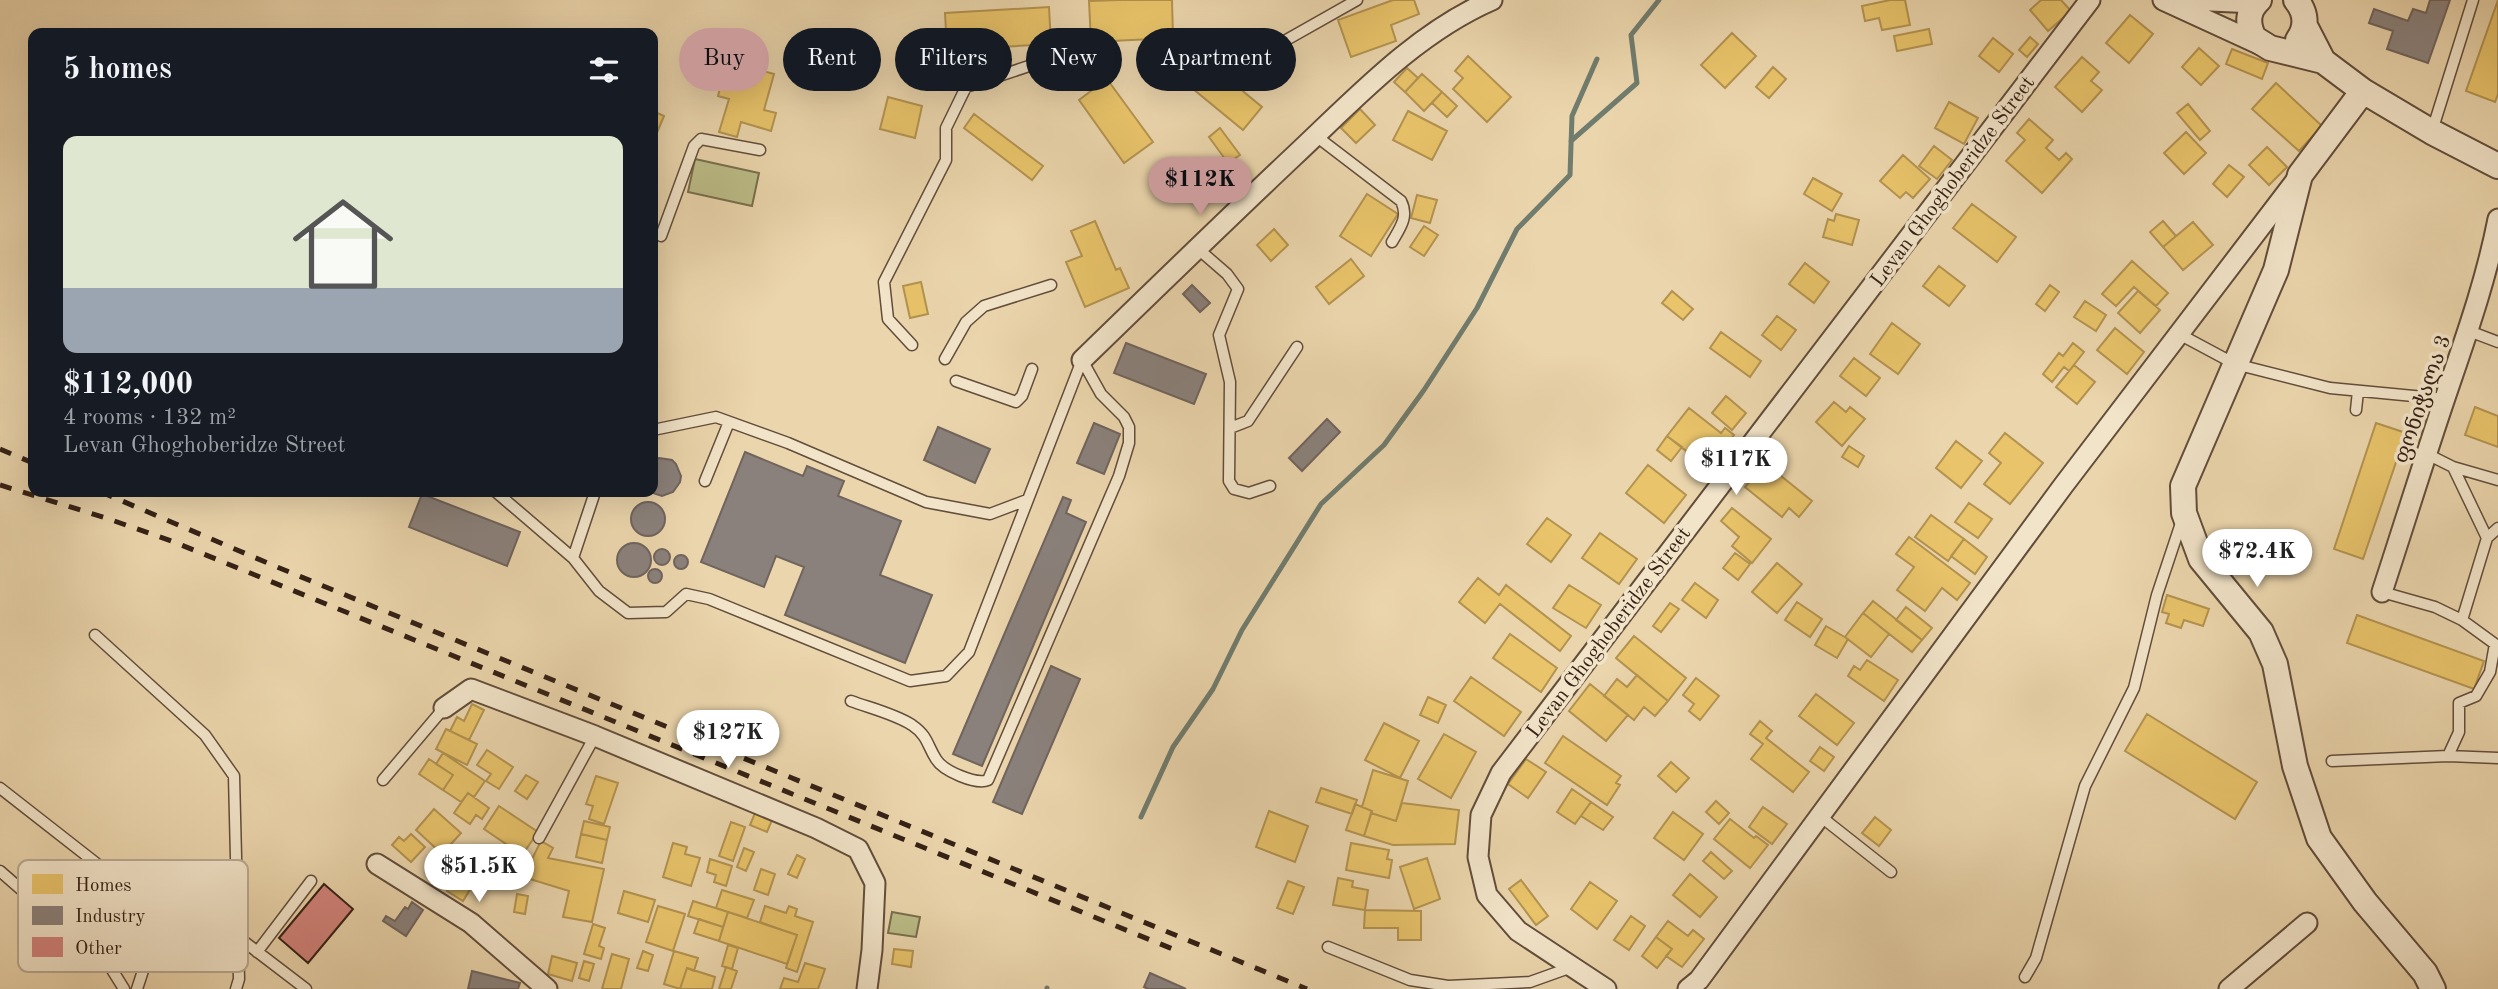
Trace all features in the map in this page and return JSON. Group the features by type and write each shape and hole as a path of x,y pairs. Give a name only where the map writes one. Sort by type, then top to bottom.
{"street":[{"path":"1082,359 1401,58 1453,20 1492,0"},
{"name":"Levan Ghoghoberidze Street","path":"1606,989 1518,931 1487,895 1478,858 1481,815 1501,773 2090,0"},
{"path":"2163,0 2270,47 2323,61 2363,91 2432,132 2498,166"},
{"path":"2189,0 2257,1 2249,20 2254,38 2270,47 2296,42 2305,26"},
{"path":"2296,0 2302,8 2305,26 2323,61"},
{"path":"1688,989 1699,980 2063,486 2363,91"},
{"path":"2300,175 2276,270 2183,486 2184,513 2202,559 2262,632 2275,664 2295,766 2319,838 2365,902 2425,973 2433,989"},
{"name":"ფონიჭალა 3","path":"2382,592 2469,331 2492,251 2498,219"},
{"path":"444,708 471,689 595,736 816,828 858,849 875,883 867,989"},
{"path":"377,864 471,923 547,989"},
{"path":"2229,989 2307,923"}],"lane":[{"path":"1296,34 1357,0"},
{"path":"2432,132 2473,0"},
{"path":"912,345 888,319 884,282 946,160 946,128 967,87 1026,67"},
{"path":"1316,136 1401,201 1405,209 1404,221 1392,242"},
{"path":"662,236 694,146 701,139 760,150"},
{"path":"1197,248 1227,274 1238,289 1219,335 1230,382 1229,481 1234,489 1249,493 1270,486"},
{"path":"945,359 966,322 984,306 1051,285"},
{"path":"2469,331 2498,342"},
{"path":"2179,334 2235,364 2329,388 2445,399"},
{"path":"1230,428 1248,421 1297,347"},
{"path":"502,497 573,558 599,591 628,613 667,612 686,594 709,599 910,681 946,676 968,652 1082,359"},
{"path":"851,701 910,724 925,735 937,761 968,780 981,783 988,780 1119,476 1129,443 1129,427 1125,417 1101,394 1082,359"},
{"path":"956,381 1016,402 1022,396 1032,369"},
{"path":"2356,410 2358,391"},
{"path":"658,431 716,417 788,443 926,502 990,514 1027,500"},
{"path":"705,481 729,422"},
{"path":"2427,454 2453,467 2498,480"},
{"path":"2453,467 2487,538"},
{"path":"573,558 593,497"},
{"path":"2025,977 2036,958 2085,786 2134,688 2157,595 2184,513"},
{"path":"2462,620 2487,538 2498,528"},
{"path":"2382,592 2435,607 2462,620 2495,644 2490,672 2476,696 2459,703 2459,732 2448,756"},
{"path":"96,635 205,735 234,776 236,860"},
{"path":"383,780 444,708"},
{"path":"539,838 595,736"},
{"path":"2332,761 2448,756 2498,758"},
{"path":"0,788 92,860"},
{"path":"1820,816 1891,872"},
{"path":"0,871 18,887"},
{"path":"257,951 311,881"},
{"path":"248,944 306,989"},
{"path":"1328,947 1410,980 1448,986 1530,982 1572,967"},
{"path":"113,972 124,989"},
{"path":"137,989 143,972"}],"green space":[{"path":"695,159 759,173 752,206 688,192"},
{"path":"892,912 920,917 916,937 888,933"}],"building: Homes":[{"path":"1172,0 1173,28 1136,28 1136,40 1122,40 1122,28 1090,28 1089,1"},
{"path":"1393,0 1414,0 1419,14 1391,25 1396,41 1351,57 1338,20"},
{"path":"1905,0 1910,25 1882,30 1879,18 1865,21 1862,6"},
{"path":"2041,0 2061,0 2071,11 2048,31 2030,10"},
{"path":"2498,0 2498,94 2495,102 2466,91"},
{"path":"1049,7 1050,28 1026,28 1026,45 1012,46 1012,28 946,28 945,13"},
{"path":"2130,15 2153,34 2129,63 2106,43"},
{"path":"1929,29 1932,44 1897,51 1894,36"},
{"path":"1732,33 1756,56 1725,88 1701,65"},
{"path":"2030,37 2038,44 2027,57 2019,50"},
{"path":"1993,38 2013,54 1999,72 1979,56"},
{"path":"2199,48 2219,66 2201,85 2182,67"},
{"path":"2232,49 2268,63 2262,79 2226,64"},
{"path":"1468,56 1511,97 1487,122 1453,89 1463,78 1455,71"},
{"path":"2082,57 2099,72 2091,81 2102,90 2082,112 2055,87"},
{"path":"1773,67 1786,79 1769,98 1756,87"},
{"path":"1407,68 1418,78 1405,92 1394,82"},
{"path":"769,73 774,74 764,110 776,113 771,131 741,122 737,137 719,132 729,99 718,96 719,91 769,91"},
{"path":"1422,74 1442,92 1424,111 1405,92"},
{"path":"2276,83 2322,126 2299,151 2252,109"},
{"path":"1091,91 1116,91 1153,142 1124,163 1079,100"},
{"path":"1196,91 1243,91 1262,107 1243,130"},
{"path":"1442,92 1457,106 1447,117 1432,103"},
{"path":"888,97 922,106 915,138 880,129"},
{"path":"1949,102 1978,118 1964,144 1935,128"},
{"path":"2188,104 2210,131 2200,140 2177,113"},
{"path":"1360,109 1375,125 1356,143 1341,128"},
{"path":"1408,111 1447,131 1432,160 1393,140"},
{"path":"658,113 664,116 658,130"},
{"path":"974,114 1043,166 1032,180 964,128"},
{"path":"2029,119 2053,140 2046,148 2059,160 2066,153 2072,159 2042,193 2006,161 2025,140 2017,133"},
{"path":"1220,128 1240,155 1228,163 1209,137"},
{"path":"2186,132 2206,153 2184,174 2164,153"},
{"path":"1934,146 1952,160 1937,179 1919,166"},
{"path":"2267,147 2287,167 2269,185 2249,165"},
{"path":"1903,155 1930,179 1913,198 1906,192 1900,198 1880,181"},
{"path":"2229,165 2244,177 2227,197 2213,184"},
{"path":"1813,178 1842,194 1832,211 1804,194"},
{"path":"1367,194 1398,214 1371,256 1340,236"},
{"path":"1417,195 1437,200 1430,223 1411,218"},
{"path":"1972,204 2016,237 1997,262 1953,228"},
{"path":"1836,214 1859,220 1852,245 1823,237 1828,219 1834,221"},
{"path":"1095,221 1116,270 1120,268 1129,288 1085,307 1066,262 1082,256 1071,231"},
{"path":"2163,221 2176,236 2163,247 2150,232"},
{"path":"2193,222 2213,245 2183,270 2163,247"},
{"path":"1424,226 1438,235 1424,256 1410,247"},
{"path":"1274,229 1288,245 1271,261 1257,245"},
{"path":"1351,259 1364,276 1329,304 1316,287"},
{"path":"2132,261 2168,293 2156,306 2134,287 2116,306 2102,294"},
{"path":"1805,263 1829,282 1814,303 1789,284"},
{"path":"1939,266 1965,286 1949,306 1923,286"},
{"path":"921,282 928,314 910,318 903,286"},
{"path":"2050,285 2059,292 2045,311 2036,304"},
{"path":"1672,291 1693,309 1683,320 1662,303"},
{"path":"2138,291 2160,310 2140,333 2118,313"},
{"path":"2085,301 2106,315 2096,331 2074,317"},
{"path":"1777,316 1796,330 1781,350 1762,335"},
{"path":"1892,323 1920,344 1898,374 1870,354"},
{"path":"2115,328 2144,352 2127,374 2097,350"},
{"path":"1721,332 1761,361 1750,377 1710,348"},
{"path":"2073,343 2084,352 2069,371 2064,367 2052,382 2043,374 2059,353 2063,356"},
{"path":"1854,358 1880,378 1866,396 1840,376"},
{"path":"2074,365 2095,382 2077,404 2056,387"},
{"path":"1726,396 1746,413 1732,430 1712,413"},
{"path":"1834,402 1846,412 1850,407 1865,419 1842,446 1816,422"},
{"path":"2475,407 2498,416 2498,447 2465,435"},
{"path":"1689,408 1721,433 1725,428 1734,435 1708,468 1667,436"},
{"path":"2376,423 2406,433 2363,559 2334,549"},
{"path":"2005,433 2043,463 2010,504 1984,484 2001,463 1989,453"},
{"path":"1667,436 1682,447 1671,461 1657,450"},
{"path":"1956,441 1982,461 1961,488 1936,468"},
{"path":"1849,446 1864,456 1858,467 1842,457"},
{"path":"1765,463 1812,501 1799,517 1789,508 1782,517 1745,487"},
{"path":"1648,465 1686,495 1664,523 1626,493"},
{"path":"1969,503 1992,519 1978,538 1955,522"},
{"path":"1732,508 1771,539 1752,563 1732,546 1739,537 1721,521"},
{"path":"1931,515 1964,539 1948,561 1915,537"},
{"path":"1547,518 1571,535 1551,562 1527,544"},
{"path":"1600,533 1637,559 1619,584 1582,558"},
{"path":"1909,537 1970,583 1957,600 1942,588 1925,611 1897,590 1914,567 1896,554"},
{"path":"1964,539 1987,557 1975,574 1951,556"},
{"path":"1735,553 1750,564 1738,580 1723,568"},
{"path":"1777,563 1802,584 1777,613 1752,592"},
{"path":"1478,578 1499,595 1506,585 1571,636 1560,651 1500,604 1485,623 1459,602"},
{"path":"1695,583 1718,600 1706,618 1682,600"},
{"path":"1569,585 1601,605 1586,628 1553,608"},
{"path":"2167,595 2209,609 2203,626 2184,620 2181,628 2166,623 2169,614 2162,612"},
{"path":"1873,601 1922,640 1912,652 1863,613"},
{"path":"1797,602 1822,619 1810,637 1785,620"},
{"path":"1670,603 1679,609 1661,632 1653,626"},
{"path":"1906,607 1932,628 1922,640 1896,620"},
{"path":"1863,613 1889,634 1871,657 1845,637"},
{"path":"2357,615 2484,661 2474,689 2347,643"},
{"path":"1826,626 1848,639 1837,658 1815,645"},
{"path":"1510,634 1557,668 1541,692 1493,658"},
{"path":"1634,636 1686,678 1668,701 1616,658"},
{"path":"1867,660 1898,680 1884,701 1848,676 1854,666 1860,670"},
{"path":"1637,675 1668,701 1655,716 1644,707 1634,720 1604,696 1617,679 1627,687"},
{"path":"1471,677 1521,712 1504,736 1454,701"},
{"path":"1696,678 1719,696 1700,720 1689,711 1694,704 1683,695"},
{"path":"1590,684 1628,715 1606,741 1569,711"},
{"path":"1816,694 1854,723 1837,745 1799,716"},
{"path":"1428,697 1446,705 1438,723 1420,715"},
{"path":"472,704 484,710 469,740 450,731 457,717 464,721"},
{"path":"2147,714 2257,782 2235,819 2125,751"},
{"path":"1760,721 1772,731 1766,738 1809,772 1793,792 1751,759 1763,744 1750,734"},
{"path":"1384,723 1419,741 1400,778 1365,760"},
{"path":"446,729 477,744 467,765 436,749"},
{"path":"1444,734 1476,752 1451,798 1418,779"},
{"path":"1563,736 1621,776 1616,783 1620,785 1607,805 1545,763"},
{"path":"1820,747 1834,757 1824,771 1810,761"},
{"path":"487,750 513,767 499,789 486,781 491,774 477,765"},
{"path":"443,753 485,781 474,797 468,793 461,802 443,790 453,775 436,764"},
{"path":"429,759 453,775 443,790 419,774"},
{"path":"1526,759 1546,772 1528,798 1508,784"},
{"path":"1671,762 1689,778 1676,792 1658,776"},
{"path":"1373,770 1408,781 1396,821 1371,813 1372,811 1362,807"},
{"path":"526,775 538,782 527,799 515,791"},
{"path":"596,776 618,783 604,824 589,819 593,806 586,804"},
{"path":"1321,788 1357,800 1352,814 1316,802"},
{"path":"1572,789 1591,802 1575,824 1557,812"},
{"path":"468,793 489,808 482,819 476,815 470,824 454,813"},
{"path":"1716,801 1729,813 1719,824 1706,812"},
{"path":"1591,802 1613,817 1603,830 1581,816"},
{"path":"1402,803 1459,810 1455,844 1393,845 1364,836 1371,813 1396,821"},
{"path":"1355,804 1372,811 1364,836 1346,830"},
{"path":"499,806 538,832 522,855 484,829"},
{"path":"1763,807 1787,824 1772,844 1749,827"},
{"path":"434,809 461,833 442,854 416,830"},
{"path":"1269,811 1308,826 1295,862 1256,847"},
{"path":"1673,812 1703,834 1684,860 1654,838"},
{"path":"755,813 772,820 767,832 750,825"},
{"path":"1875,817 1891,830 1879,846 1862,833"},
{"path":"1730,819 1754,838 1756,836 1768,845 1750,868 1714,839"},
{"path":"584,821 610,827 607,840 581,834"},
{"path":"731,822 745,827 733,861 719,856"},
{"path":"411,834 425,847 411,862 392,845 399,837 404,841"},
{"path":"581,834 607,840 602,863 576,857"},
{"path":"541,841 553,848 548,858 604,869 592,922 563,917 569,891 523,877"},
{"path":"673,843 687,847 685,854 700,858 691,886 663,877"},
{"path":"1351,843 1389,850 1387,859 1392,860 1389,878 1346,870"},
{"path":"744,848 754,852 746,871 737,867"},
{"path":"472,850 488,860 463,901 447,891"},
{"path":"508,850 529,858 519,886 511,883 513,878 499,873"},
{"path":"1711,852 1732,871 1724,879 1703,861"},
{"path":"797,855 805,859 797,878 788,874"},
{"path":"1427,858 1440,899 1414,909 1400,867"},
{"path":"710,859 732,866 726,886 714,882 716,875 707,872"},
{"path":"761,869 775,874 768,895 754,890"},
{"path":"1690,874 1717,897 1700,917 1673,895"},
{"path":"1338,878 1353,881 1352,887 1368,890 1365,910 1333,905"},
{"path":"1521,880 1548,916 1536,925 1509,889"},
{"path":"1288,881 1304,887 1293,914 1277,908"},
{"path":"1590,882 1617,901 1597,929 1571,909"},
{"path":"722,890 754,900 747,918 716,908"},
{"path":"624,891 655,900 648,922 618,913"},
{"path":"517,894 528,896 525,914 514,912"},
{"path":"693,901 728,912 723,927 688,916"},
{"path":"658,906 685,914 673,951 646,942"},
{"path":"765,906 786,913 789,906 797,909 795,916 813,922 797,972 786,968 797,935 760,922"},
{"path":"1365,910 1421,911 1421,940 1398,940 1398,928 1364,928"},
{"path":"728,912 797,935 787,964 719,941"},
{"path":"1631,916 1645,926 1629,950 1614,940"},
{"path":"699,919 723,927 719,941 694,933"},
{"path":"1668,921 1688,936 1693,930 1704,939 1682,967 1666,956 1672,949 1656,937"},
{"path":"593,924 605,928 599,946 604,948 601,959 584,954"},
{"path":"1656,937 1672,949 1657,968 1642,956"},
{"path":"728,945 738,948 732,969 722,966"},
{"path":"894,949 913,951 911,967 892,964"},
{"path":"643,951 653,955 648,971 637,968"},
{"path":"674,951 698,958 694,971 687,968 680,989 664,984"},
{"path":"612,954 629,959 621,989 602,989"},
{"path":"552,956 577,963 572,981 548,974"},
{"path":"584,961 594,964 589,981 579,978"},
{"path":"805,963 825,969 818,989 780,989 784,978 798,982"},
{"path":"726,967 737,971 731,989 719,989"},
{"path":"687,968 715,977 712,989 680,989"}],"building: Industry":[{"path":"2430,0 2450,0 2428,63 2387,49 2393,31 2369,23 2374,9 2408,21 2413,9 2426,13"},
{"path":"1192,285 1210,303 1200,312 1183,294"},
{"path":"1126,343 1206,374 1194,404 1114,373"},
{"path":"1327,419 1340,432 1302,471 1289,458"},
{"path":"1094,423 1120,434 1104,474 1077,463"},
{"path":"938,427 990,449 975,483 924,460"},
{"path":"745,452 803,476 807,466 844,481 838,496 901,521 880,575 932,595 905,663 785,615 804,567 776,556 764,587 701,562"},
{"path":"658,458 672,460 681,476 673,492 662,496 658,495"},
{"path":"421,497 430,497 520,532 507,566 409,527"},
{"path":"1063,497 1071,500 1066,513 1086,522 982,766 953,754"},
{"path":"648,502 660,507 665,519 660,531 648,536 636,531 631,519 636,507"},
{"path":"634,543 646,548 651,560 646,572 634,577 622,572 617,560 622,548"},
{"path":"659,549 665,549 670,557 668,563 659,565 654,560 654,554"},
{"path":"681,555 686,557 686,567 681,569 676,567 674,562 676,557"},
{"path":"652,569 658,569 662,576 658,583 652,583 648,579 648,573"},
{"path":"1051,666 1080,679 1022,814 993,802"},
{"path":"412,902 423,910 406,936 383,921 386,916 395,921"},
{"path":"472,971 520,983 518,989 468,989"},
{"path":"1150,973 1186,989 1148,989 1144,987"}],"building: Other":[{"path":"324,884 353,909 308,963 279,938"}],"waterway":[{"path":"1571,141 1637,83 1631,35 1659,0"},
{"path":"1141,817 1173,747 1213,689 1242,630 1321,504 1384,445 1424,390 1477,308 1517,229 1570,175 1572,116 1597,59"}],"railway":[{"path":"0,449 28,461"},
{"path":"0,485 28,494"},
{"path":"39,497 174,542 1180,952"},
{"path":"113,497 277,567 1307,989"}]}
